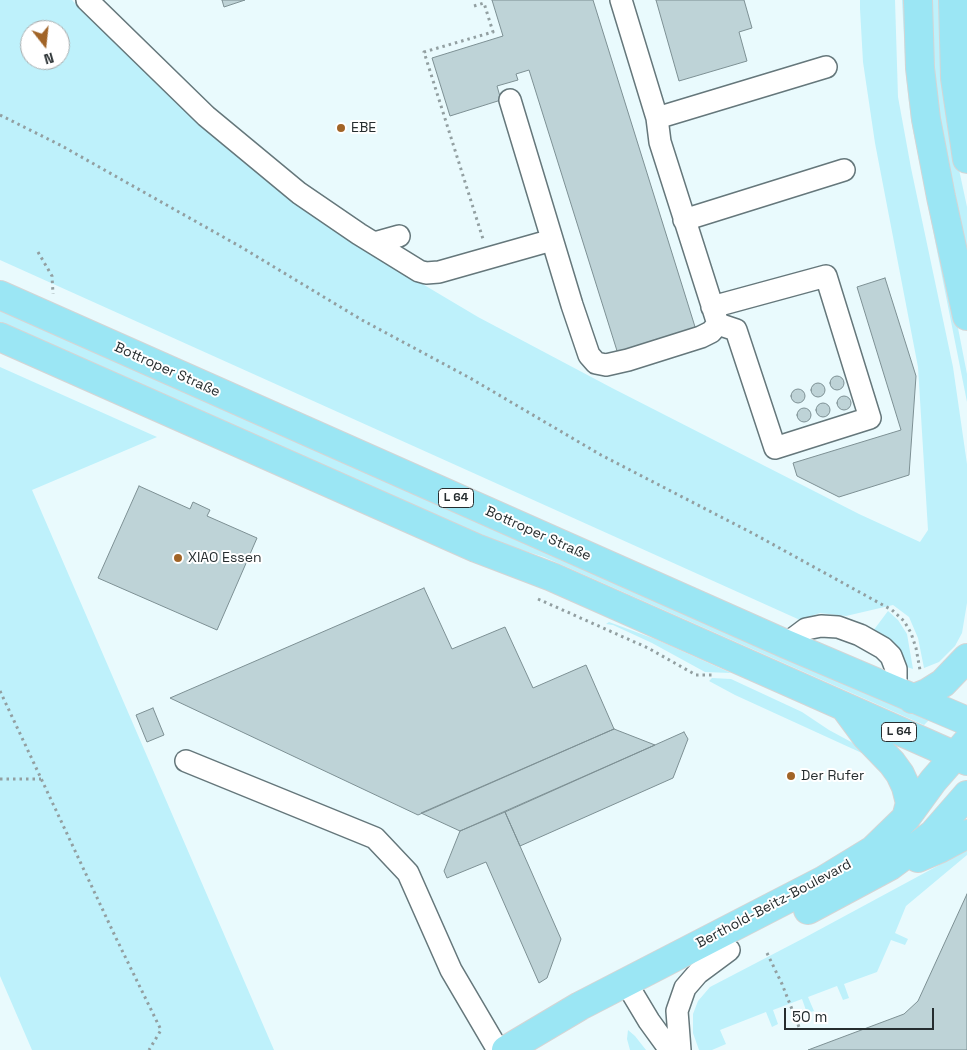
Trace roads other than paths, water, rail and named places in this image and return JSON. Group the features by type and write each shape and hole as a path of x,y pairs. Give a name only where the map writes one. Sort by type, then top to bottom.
{"main road":[{"path":"918,0 920,68 928,128 967,316"},
{"path":"953,0 955,78 967,159"},
{"name":"Bottroper Straße","path":"0,295 786,644 910,689 967,721"},
{"name":"L 64","path":"0,337 467,544 552,577 912,738 963,753"},
{"path":"910,689 920,696 938,687 967,658"},
{"path":"844,706 866,736 900,774 910,803 906,818"},
{"name":"Berthold-Beitz-Boulevard","path":"538,1050 588,1020 629,989 824,880 873,850 906,818 933,782 963,753"},
{"name":"Berthold-Beitz-Boulevard","path":"506,1050 600,995 660,985 890,866 934,834 967,795"},
{"path":"890,866 927,855 967,834"}],"street":[{"path":"87,0 152,55 191,93 282,169 299,193 330,206 374,244 419,271 426,273 439,272 552,240"},
{"path":"510,100 589,355 596,363 606,364 628,360 711,332 715,316 660,142 657,118 621,0"},
{"path":"657,118 826,67"},
{"path":"684,220 844,170"},
{"path":"374,244 398,236"},
{"path":"826,276 870,418 775,448 736,330 715,316 826,276"},
{"path":"786,644 806,630 821,626 838,627 860,635 883,648 891,656 896,669 910,689"},
{"path":"186,761 375,838 408,873 451,970 498,1050"},
{"path":"680,1050 677,1011 685,988 698,973 729,950"},
{"path":"629,989 670,1050"}],"place":[{"name":"EBE","path":"341,128"},
{"name":"XIAO Essen","path":"178,558"},
{"name":"Der Rufer","path":"791,776"}]}
